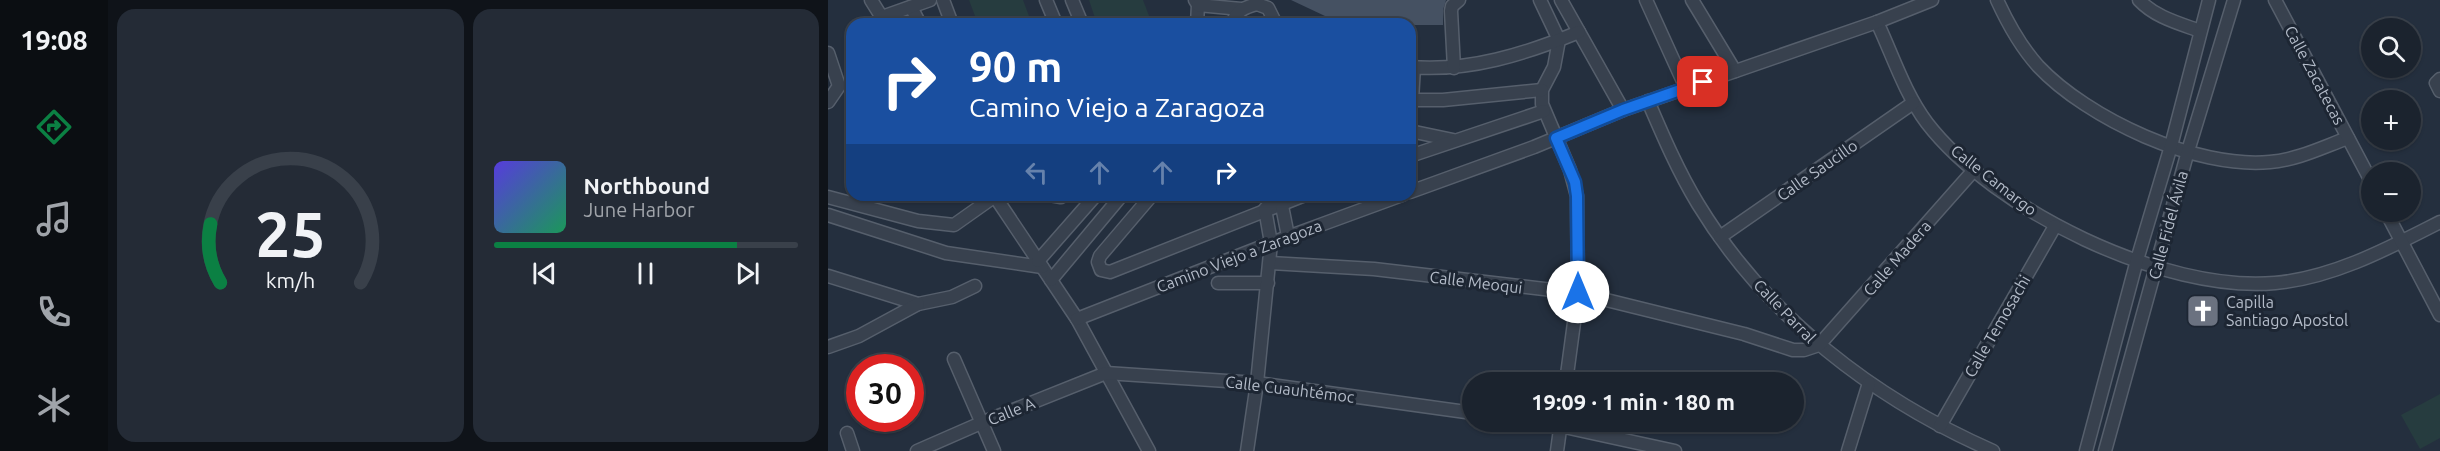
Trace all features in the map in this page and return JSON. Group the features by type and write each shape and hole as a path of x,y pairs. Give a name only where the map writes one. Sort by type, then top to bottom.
{"street":[{"path":"871,0 882,18"},
{"path":"890,18 930,0"},
{"path":"943,0 950,18"},
{"path":"1046,0 1054,18"},
{"path":"1072,0 1080,18"},
{"path":"1454,68 1451,11 1455,2 1459,0"},
{"path":"1540,0 1559,40 1554,68 1542,90 1544,111 1575,182 1577,196 1578,292 1567,372"},
{"path":"1561,0 1623,110"},
{"path":"1646,0 1686,88"},
{"path":"1692,0 1735,71"},
{"path":"1416,190 1556,138 1623,110 1877,22 1932,0"},
{"path":"1997,0 2020,44 2060,87 2119,125 2171,146 2243,161 2270,162 2306,154 2349,138"},
{"path":"2139,0 2146,8 2164,17 2200,30"},
{"name":"Calle Fidel Ávila","path":"2086,451 2209,0"},
{"name":"Calle Fidel Ávila","path":"2105,451 2188,151 2234,0"},
{"name":"Calle Zacatecas","path":"2275,0 2361,162"},
{"path":"1197,18 1196,3 1242,9 1257,4 1268,8 1273,18"},
{"path":"911,7 917,18"},
{"path":"1234,18 1242,9"},
{"name":"Calle Camargo","path":"1877,22 1913,103 1929,125 1974,170 2017,202 2055,226 2098,246 2157,267"},
{"path":"1416,67 1454,68 1480,64 1579,32"},
{"path":"828,53 838,86 828,102"},
{"path":"1416,100 1542,90"},
{"name":"Calle Parral","path":"1648,101 1673,158 1698,204 1720,237 1766,294 1819,345 1869,383 1969,446 1994,451"},
{"name":"Calle Saucillo","path":"1720,237 1913,103"},
{"path":"1416,154 1544,111"},
{"path":"1416,132 1454,140"},
{"name":"Calle Madera","path":"1819,345 1974,170"},
{"path":"828,197 918,221 954,225 988,201"},
{"path":"998,201 1077,319 1149,451"},
{"path":"1040,264 1091,201"},
{"path":"1051,280 1117,201"},
{"path":"1147,201 1101,256 1098,262 1101,270 1110,272 1265,209 1276,201"},
{"path":"1281,201 1288,236"},
{"name":"Camino Viejo a Zaragoza","path":"1077,319 1288,236 1385,201"},
{"path":"1247,451 1270,263 1271,243 1265,209"},
{"path":"828,215 946,253 1040,264"},
{"path":"2391,222 2440,315"},
{"path":"2157,267 2205,278 2243,283 2274,283 2306,278 2401,242 2440,222"},
{"name":"Calle Temosachi","path":"1940,426 2055,226"},
{"name":"Calle Meoqui","path":"1270,263 1374,269 1578,292 1744,334 1793,350 1804,350 1819,345"},
{"path":"828,276 918,304"},
{"path":"1218,283 1268,283"},
{"path":"828,347 859,336 918,304 952,297 975,286"},
{"path":"954,359 994,451"},
{"name":"Calle Cuauhtémoc","path":"1106,373 1257,382 1462,411"},
{"name":"Calle A","path":"917,451 1106,373"},
{"path":"1848,451 1869,383"},
{"path":"1557,451 1560,432"},
{"path":"1595,432 1675,451"},
{"path":"847,433 853,451"}],"green space":[{"path":"969,0 1023,0 1030,18 976,18"},
{"path":"1089,0 1143,0 1150,18 1095,18"},
{"path":"2440,394 2440,438 2420,449 2401,415"}],"building":[{"path":"1291,0 1446,0 1443,25 1416,25 1416,18 1329,18"}],"place":[{"name":"Capilla Santiago Apostol","path":"2203,311"}],"route":[{"path":"1578,292 1577,196 1575,182 1556,138 1623,110 1703,82"}]}
